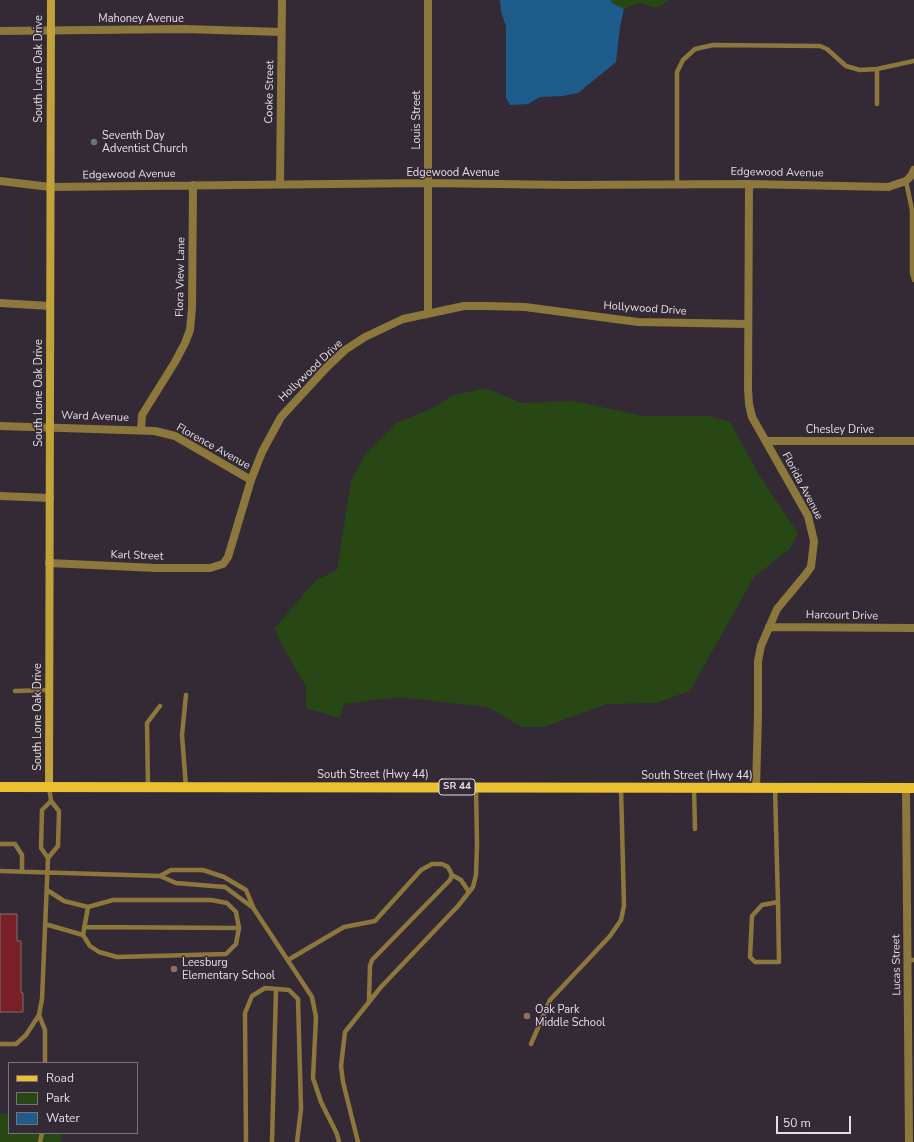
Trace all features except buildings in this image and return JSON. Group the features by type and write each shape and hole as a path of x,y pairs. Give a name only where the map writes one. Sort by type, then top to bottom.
{"main road":[{"name":"South Street (Hwy 44)","path":"0,787 910,788"}],"street":[{"name":"South Lone Oak Drive","path":"49,787 51,0"},
{"name":"Cooke Street","path":"280,184 282,0"},
{"name":"Louis Street","path":"428,0 428,312"},
{"name":"Mahoney Avenue","path":"0,31 183,29 282,32"},
{"path":"906,181 914,170"},
{"name":"Edgewood Avenue","path":"0,180 50,187 427,183 888,186 906,181"},
{"name":"Florida Avenue","path":"749,184 749,404 752,417 808,516 814,541 810,566 806,574 784,598 761,646 758,661 756,788"},
{"name":"Flora View Lane","path":"141,429 142,415 175,362 190,330 192,308 193,185"},
{"path":"0,303 50,306"},
{"name":"Hollywood Drive","path":"223,564 228,557 251,480 267,442 281,417 327,366 345,350 365,337 403,319 428,312 464,306 525,307 638,322 748,324"},
{"name":"Ward Avenue","path":"0,426 141,429"},
{"name":"Florence Avenue","path":"141,429 155,430 174,436 251,480"},
{"name":"Chesley Drive","path":"766,441 914,440"},
{"path":"0,496 50,498"},
{"name":"Karl Street","path":"49,563 156,568 210,568 223,564"},
{"name":"Harcourt Drive","path":"769,627 914,628"},
{"name":"Lucas Street","path":"909,1142 911,960 910,788"}],"lane":[{"path":"677,184 677,72 683,60 695,49 713,45 820,46 827,49 846,66 852,69 877,69 914,61"},
{"path":"877,69 877,104"},
{"path":"906,181 912,210 912,273 914,280"},
{"path":"15,691 49,690"},
{"path":"186,694 182,735 186,787"},
{"path":"148,787 147,723 160,706"},
{"path":"48,858 58,846 59,811 50,801 49,787"},
{"path":"358,1142 342,1082 342,1045 345,1032 369,1001 469,892 476,875 476,788"},
{"path":"531,1044 550,1000 610,936 621,920 624,906 621,788"},
{"path":"694,788 695,828"},
{"path":"775,788 778,902 779,962 755,962 750,957 752,916 762,905 778,902"},
{"path":"0,1044 16,1044 26,1035 39,1016 42,999 48,871 48,858 41,848 42,810 50,801"},
{"path":"0,844 15,844 22,855 22,871"},
{"path":"288,960 344,927 375,921 421,870 432,864 442,864 448,867 452,875 466,885 469,892"},
{"path":"160,876 171,870 203,870 224,877 246,890 254,909 312,997 316,1018 313,1078 321,1102 337,1134 339,1142"},
{"path":"0,871 48,871 160,876 176,883 225,887 254,909"},
{"path":"369,1001 370,966 372,960 450,880 452,875"},
{"path":"47,890 64,902 88,907 113,900 211,900 227,903 236,912 239,928 236,944 226,954 204,956 117,957 100,952 90,946 83,935 88,907"},
{"path":"45,924 83,935"},
{"path":"84,927 239,928"},
{"path":"246,1142 245,1013 252,996 265,988 289,990 298,999 301,1109 297,1142"},
{"path":"272,1142 276,989"},
{"path":"39,1016 45,1030 45,1062"}],"green space":[{"path":"611,0 670,0 656,8 639,3 624,9 612,3"},
{"path":"481,389 493,391 522,403 574,401 643,416 708,416 730,422 761,478 798,533 790,549 754,577 690,691 656,703 607,704 544,727 522,727 488,707 399,697 344,704 340,718 306,708 306,686 281,644 275,628 315,581 337,570 351,481 365,455 395,424 437,406 451,396"},
{"path":"0,1114 8,1114 8,1134 61,1134 61,1142 0,1142"}],"water":[{"path":"500,0 611,0 612,3 624,9 620,27 616,62 578,93 562,96 540,97 528,104 510,105 506,98 506,26 501,12"}],"place":[{"name":"Seventh Day Adventist Church","path":"94,142"},
{"name":"Leesburg Elementary School","path":"174,969"},
{"name":"Oak Park Middle School","path":"527,1016"}]}
